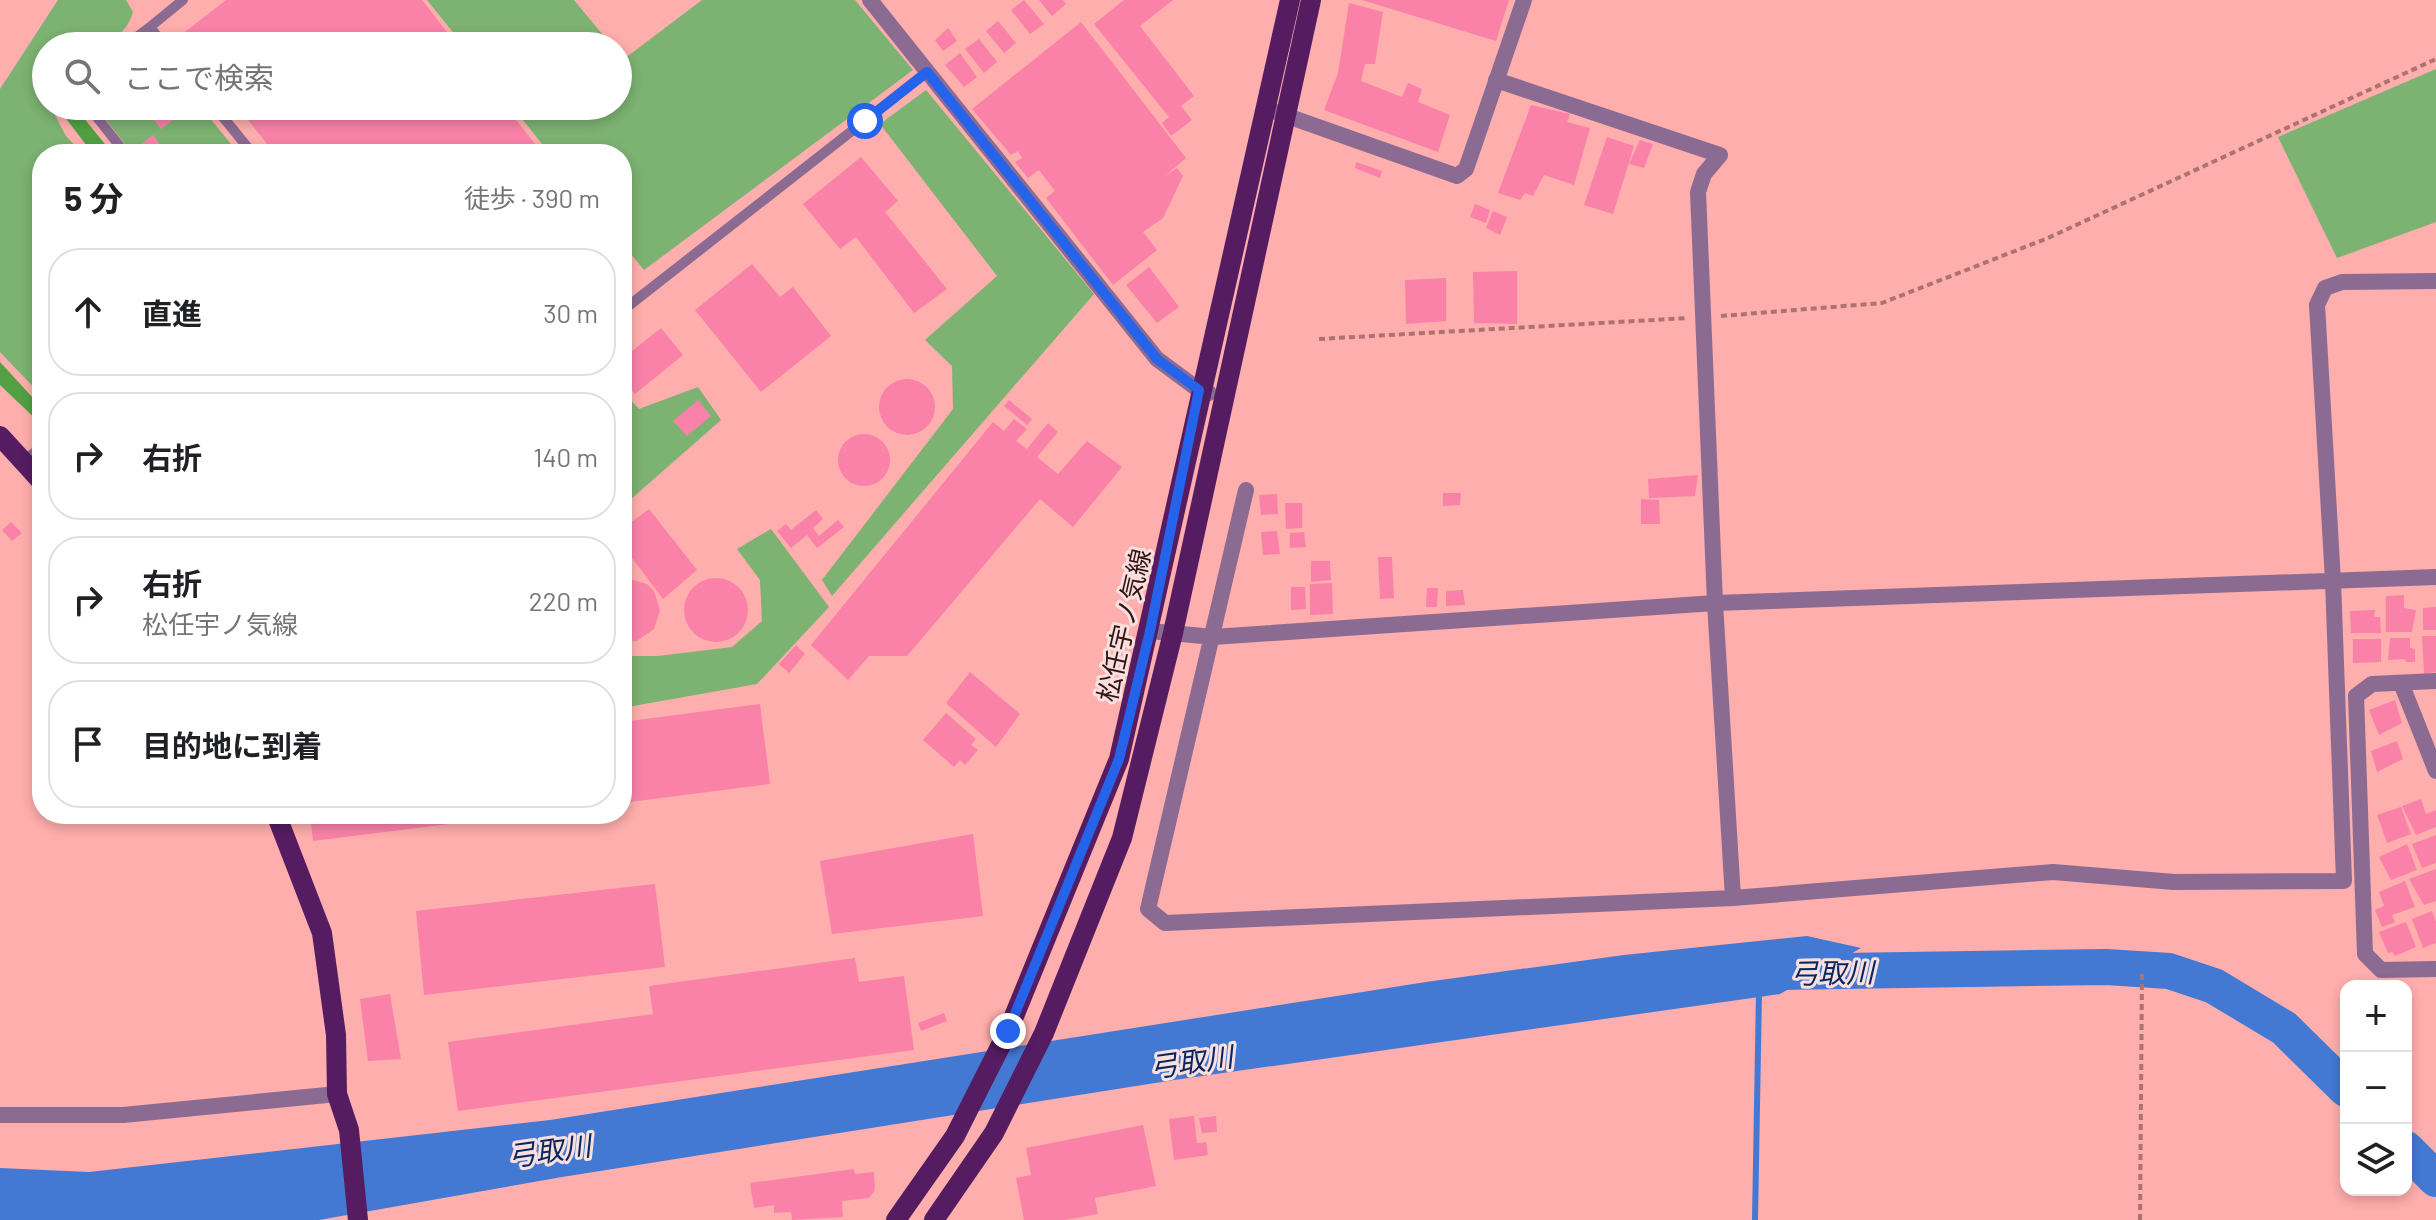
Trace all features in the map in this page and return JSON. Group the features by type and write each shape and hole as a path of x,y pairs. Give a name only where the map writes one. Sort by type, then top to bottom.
{"main road":[{"name":"松任宇ノ気線","path":"896,1220 955,1136 1008,1031 1119,759 1150,631 1199,390 1290,0"},
{"name":"松任宇ノ気線","path":"934,1220 994,1133 1044,1033 1122,838 1173,633 1311,0"},
{"path":"0,436 32,471"},
{"path":"280,824 322,933 336,1035 337,1094 349,1130 358,1220"}],"street":[{"path":"870,0 1157,359 1199,390 1222,397"},
{"path":"1265,109 1457,176 1466,169 1524,0"},
{"path":"1496,80 1720,155 1704,174 1698,192 1715,603 1733,898"},
{"path":"1246,490 1148,909 1165,923 1733,898 2053,872 2174,882 2344,881 2333,581 2317,305 2325,288 2342,282 2436,281"},
{"path":"1150,631 1213,637 1715,603 2436,577"},
{"path":"2436,681 2372,684 2356,696 2365,954 2381,970 2436,969"},
{"path":"2401,683 2436,771"},
{"path":"0,1115 123,1115 337,1094"}],"lane":[{"path":"143,32 183,0"},
{"path":"150,27 154,32"},
{"path":"632,303 927,72"},
{"path":"99,120 118,144"},
{"path":"225,120 245,144"},
{"path":"23,461 32,454"}],"path":[{"path":"1319,339 1704,317 1882,303 2048,238 2436,59"},
{"path":"2140,1220 2142,973"}],"green space":[{"path":"58,0 126,0 133,12 121,32 37,32"},
{"path":"427,0 574,0 600,32 453,32"},
{"path":"702,0 855,0 913,70 644,270 632,255 632,144 542,144 523,120 632,120 632,53"},
{"path":"32,40 32,120 57,120 74,144 32,144 32,386 0,352 0,89"},
{"path":"2436,69 2436,222 2337,258 2278,137"},
{"path":"926,90 1094,294 832,596 822,580 953,409 952,366 925,340 997,276 880,124"},
{"path":"67,120 85,120 105,144 85,144"},
{"path":"106,120 211,120 231,144 125,144"},
{"path":"0,362 32,397 32,415 0,385"},
{"path":"698,387 721,420 632,498 632,402 639,409"},
{"path":"771,529 829,607 757,684 632,706 632,656 732,647 762,621 760,580 737,549"}],"water":[{"path":"1807,936 1861,948 1780,994 1174,1080 562,1177 319,1220 0,1220 0,1168 89,1172 550,1120 1426,982 1624,955"}],"building":[{"path":"226,0 422,0 447,32 185,32"},
{"path":"1024,0 1044,24 1030,34 1011,10"},
{"path":"1039,0 1063,0 1066,4 1052,16"},
{"path":"1124,0 1173,0 1140,26 1194,96 1181,106 1192,120 1171,136 1162,123 1169,117 1094,24"},
{"path":"1362,0 1509,0 1496,41"},
{"path":"1349,3 1383,12 1375,64 1365,64 1361,81 1402,97 1408,83 1422,89 1418,102 1450,115 1438,152 1324,110 1338,73"},
{"path":"998,21 1016,43 1004,53 986,31"},
{"path":"1081,22 1186,158 1165,176 1177,168 1183,176 1163,218 1143,232 1157,250 1113,285 1046,198 1055,191 1039,170 1028,178 1015,162 1022,158 1018,151 1011,155 972,109"},
{"path":"948,28 957,41 943,51 935,40"},
{"path":"979,39 997,62 984,73 965,49"},
{"path":"960,53 977,77 964,87 945,65"},
{"path":"1531,105 1570,114 1567,122 1590,128 1574,185 1544,175 1533,196 1525,193 1520,200 1498,193"},
{"path":"154,120 173,120 161,129"},
{"path":"248,120 516,120 535,144 267,144"},
{"path":"153,135 160,144 142,144"},
{"path":"1607,137 1634,146 1613,214 1584,205"},
{"path":"1640,140 1653,144 1644,168 1629,164"},
{"path":"861,157 898,201 885,212 947,289 914,313 856,237 840,249 803,204"},
{"path":"1356,162 1382,171 1380,178 1355,168"},
{"path":"1475,204 1490,210 1486,223 1470,217"},
{"path":"1493,211 1507,217 1500,235 1486,228"},
{"path":"752,264 780,297 793,287 831,336 761,392 695,310"},
{"path":"1149,267 1179,307 1157,323 1126,285"},
{"path":"1517,271 1517,324 1474,323 1473,272"},
{"path":"1446,278 1446,321 1406,324 1405,280"},
{"path":"661,328 683,355 635,394 632,390 632,351"},
{"path":"907,379 927,387 935,407 927,427 907,435 887,427 879,407 887,387"},
{"path":"698,400 711,416 687,436 673,421"},
{"path":"1009,400 1032,419 1027,425 1004,406"},
{"path":"1014,419 1027,429 1016,441 1027,449 1048,423 1058,432 1037,457 1058,474 1087,441 1122,467 1073,527 1040,499 907,656 869,656 848,680 811,645 993,422 1004,431"},
{"path":"864,434 883,441 890,460 883,479 864,486 845,479 838,460 845,441"},
{"path":"1698,475 1695,496 1649,498 1648,479"},
{"path":"1443,493 1461,493 1460,505 1443,506"},
{"path":"1277,494 1278,514 1261,515 1259,495"},
{"path":"1641,499 1659,500 1660,524 1641,524"},
{"path":"1285,503 1302,503 1302,528 1286,529"},
{"path":"649,509 697,570 663,599 632,558 632,522"},
{"path":"816,510 823,519 813,528 819,536 838,520 844,527 817,548 807,535 791,548 777,531 786,524 791,530"},
{"path":"11,522 22,533 12,541 2,530"},
{"path":"1277,531 1280,554 1263,555 1261,532"},
{"path":"1304,532 1306,547 1290,548 1290,533"},
{"path":"1378,557 1392,557 1394,598 1380,599"},
{"path":"1311,561 1330,561 1331,580 1311,582"},
{"path":"716,578 734,584 742,592 748,610 742,628 734,636 716,642 698,636 690,628 684,610 690,592 698,584"},
{"path":"632,580 647,584 654,591 660,610 654,629 632,642"},
{"path":"1332,583 1333,614 1310,615 1310,584"},
{"path":"1291,587 1305,587 1306,609 1291,610"},
{"path":"1427,588 1438,588 1437,607 1426,607"},
{"path":"1463,590 1465,605 1446,606 1446,591"},
{"path":"2404,595 2404,608 2416,610 2412,632 2386,632 2386,596"},
{"path":"2436,607 2436,630 2423,630 2423,608"},
{"path":"2375,610 2374,617 2380,617 2381,633 2351,633 2350,611"},
{"path":"2422,636 2436,636 2436,672 2424,674"},
{"path":"2390,638 2410,638 2410,648 2415,649 2415,662 2388,660"},
{"path":"2353,639 2381,639 2381,662 2353,663"},
{"path":"796,645 805,654 789,673 779,664"},
{"path":"970,672 1020,714 996,747 946,703"},
{"path":"2395,700 2402,723 2379,735 2369,710"},
{"path":"760,704 770,784 632,802 632,721"},
{"path":"946,713 976,739 971,745 978,750 965,765 960,760 954,767 923,740"},
{"path":"2397,741 2403,759 2377,772 2371,751"},
{"path":"2421,799 2426,814 2436,810 2436,827 2416,835 2402,806"},
{"path":"2401,807 2411,834 2387,843 2377,815"},
{"path":"311,824 450,824 313,841"},
{"path":"973,834 983,916 832,934 820,861"},
{"path":"2436,835 2436,863 2422,868 2412,844"},
{"path":"2407,844 2417,870 2391,880 2379,857"},
{"path":"2436,869 2436,901 2424,905 2409,879"},
{"path":"2405,881 2415,907 2392,915 2395,922 2382,927 2375,910 2384,906 2379,892"},
{"path":"655,884 665,967 424,995 416,911"},
{"path":"2432,911 2436,922 2436,943 2423,948 2412,919"},
{"path":"2406,922 2416,947 2395,956 2392,952 2388,953 2379,932"},
{"path":"855,958 859,982 904,976 914,1050 458,1111 448,1042 653,1014 649,986"},
{"path":"390,994 401,1059 368,1061 360,999"},
{"path":"944,1013 947,1021 921,1031 918,1023"},
{"path":"1194,1116 1197,1143 1206,1142 1208,1155 1174,1160 1169,1119"},
{"path":"1216,1116 1217,1132 1202,1133 1199,1118"},
{"path":"1143,1125 1156,1186 1095,1198 1098,1214 1065,1220 1024,1220 1016,1178 1031,1175 1026,1148"},
{"path":"854,1169 855,1174 874,1172 875,1190 869,1198 842,1201 843,1217 792,1220 791,1212 774,1213 774,1205 754,1208 750,1183"}],"waterway":[{"name":"弓取川","path":"1772,972 2106,967 2169,971 2214,986 2284,1028 2340,1083"},
{"path":"1755,1220 1759,992"},
{"name":"弓取川","path":"2412,1155 2436,1179"}],"route":[{"path":"865,121 927,72 1157,359 1199,390 1150,631 1119,759 1058,915 1008,1031"}]}
